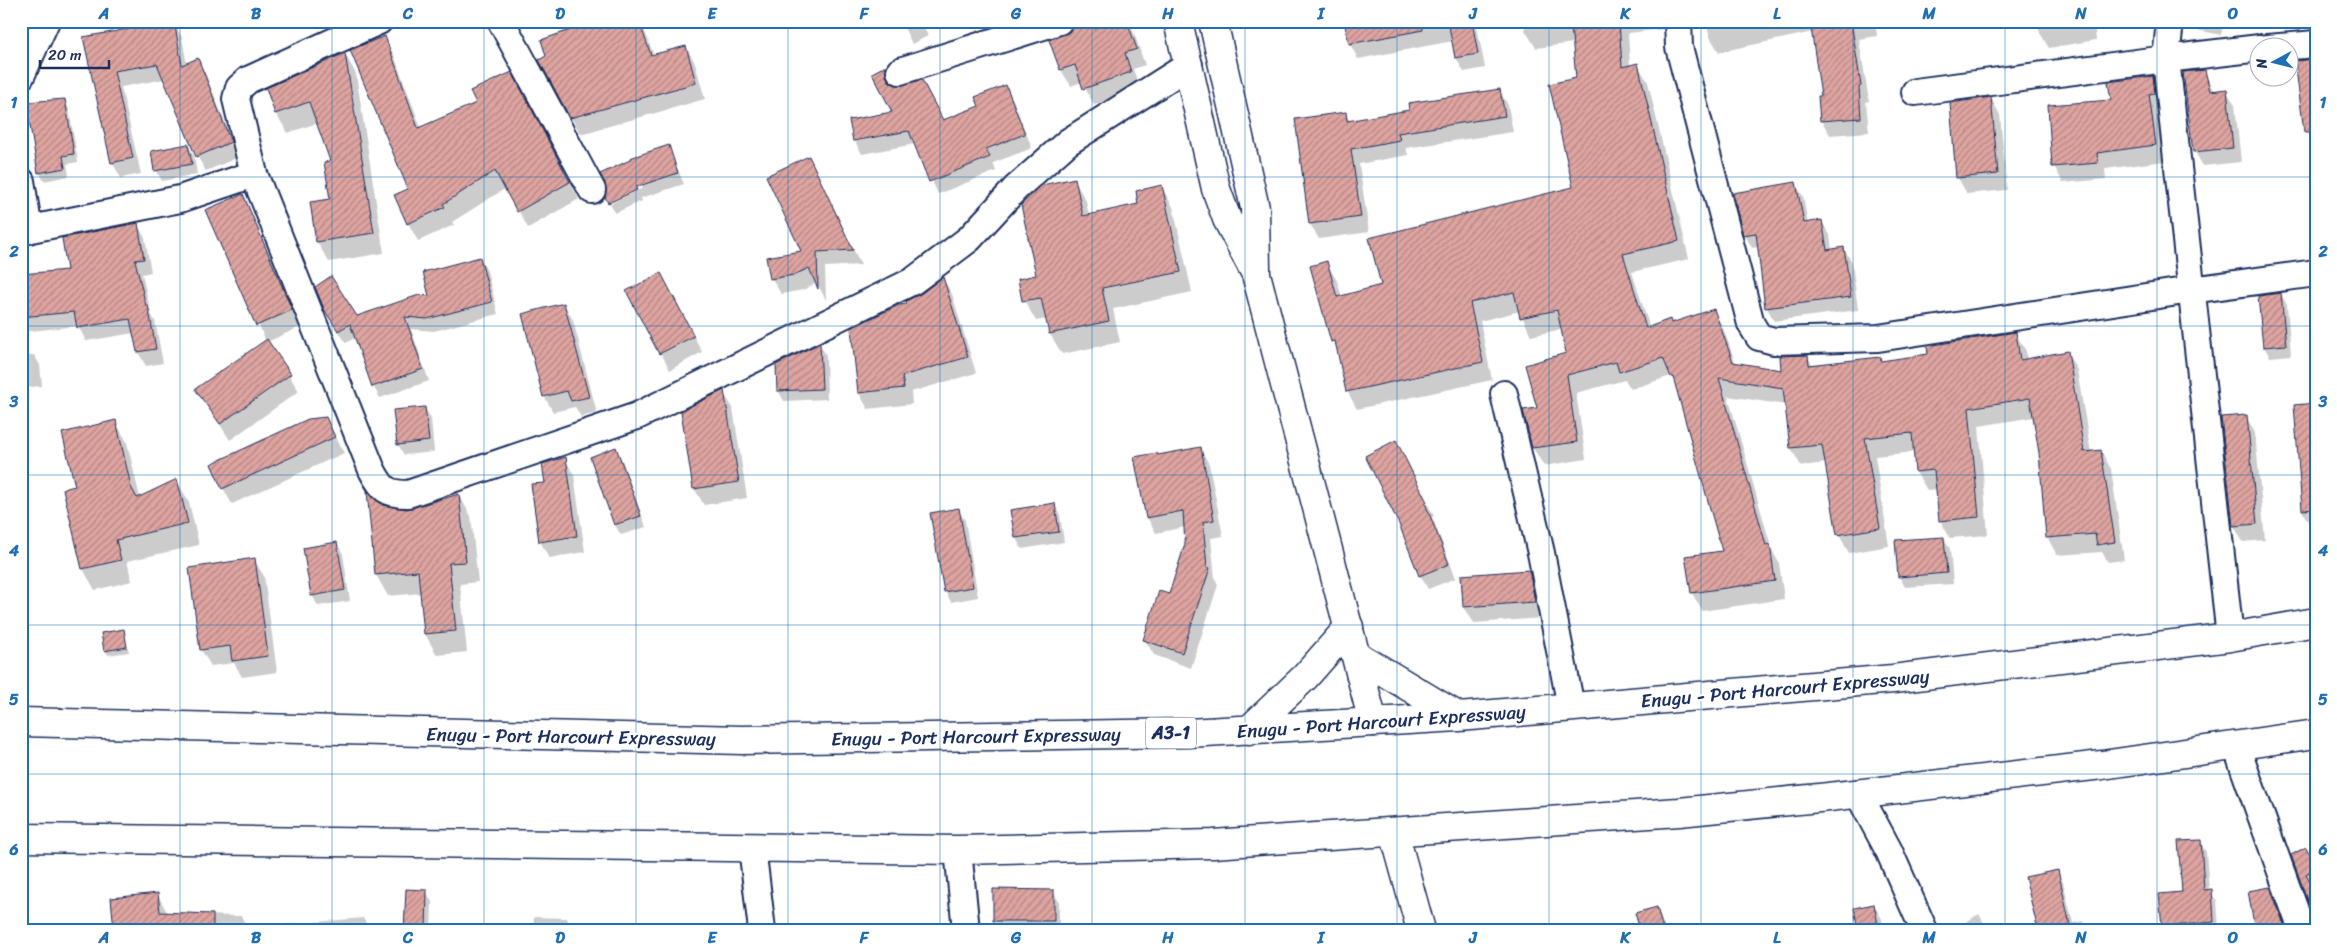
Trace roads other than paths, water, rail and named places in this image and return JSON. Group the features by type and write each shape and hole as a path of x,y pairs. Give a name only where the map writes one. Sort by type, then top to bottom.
{"main road":[{"path":"1178,21 1216,189 1227,219 1256,274 1373,722"},
{"path":"1214,21 1255,208 1256,274"},
{"name":"Enugu - Port Harcourt Expressway","path":"21,722 742,740 1188,733 1459,717 1893,679 2230,637 2316,622"},
{"path":"1249,730 1306,677 1349,627"},
{"path":"1356,654 1459,717"},
{"path":"21,838 958,850 1213,844 1679,812 2102,766 2316,734"},
{"path":"1394,832 1420,930"}],"street":[{"path":"21,76 46,21"},
{"path":"501,21 592,190"},
{"path":"900,71 1059,21"},
{"path":"1678,21 1682,56 1750,324 1758,337 1774,341 1878,338 2191,290 2316,274"},
{"path":"2170,21 2166,59 2230,637"},
{"path":"377,22 248,80 239,88 236,99 254,174 372,470 380,487 394,494 408,494 637,416 913,281 969,239 1016,188 1068,142 1189,65"},
{"path":"2300,45 2316,44"},
{"path":"1915,92 2250,49"},
{"path":"21,181 25,231 180,199 254,174"},
{"path":"1504,394 1541,553 1572,707"},
{"path":"2236,746 2302,930"},
{"path":"1858,794 1889,851 1924,930"},
{"path":"752,847 762,930"},
{"path":"958,850 966,930"}]}
